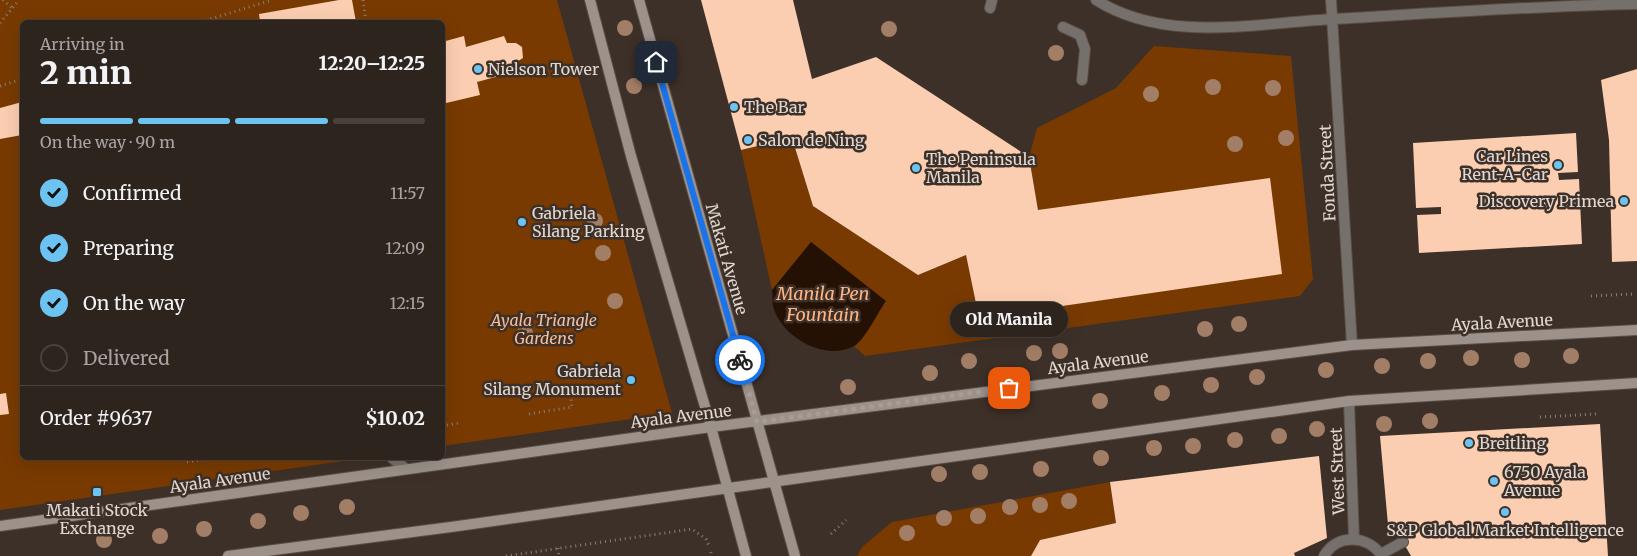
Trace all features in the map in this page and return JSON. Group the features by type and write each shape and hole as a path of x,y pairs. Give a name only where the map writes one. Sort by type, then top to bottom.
{"main road":[{"path":"590,0 632,156 746,556"},
{"name":"Makati Avenue","path":"639,0 795,556"},
{"name":"Ayala Avenue","path":"0,526 710,427 1352,345 1637,330"},
{"path":"228,556 775,482 1349,401 1637,383"}],"street":[{"path":"1096,0 1106,6 1146,20 1196,28 1333,19 1637,4"},
{"name":"Fonda Street","path":"1331,0 1352,345"},
{"path":"1063,27 1080,35 1085,49 1082,80"},
{"name":"West Street","path":"1349,401 1354,539"},
{"path":"395,460 406,469"},
{"path":"1324,556 1333,545 1343,540 1365,541 1381,555 1403,542"}],"path":[{"path":"3,0 12,8"},
{"path":"0,23 19,0"},
{"path":"207,20 272,0"},
{"path":"363,0 366,20"},
{"path":"0,86 20,80"},
{"path":"1592,296 1634,294"},
{"path":"529,414 572,407 571,399"},
{"path":"1540,417 1597,414"},
{"path":"445,425 459,423"},
{"path":"187,462 202,460"},
{"path":"831,534 846,520"},
{"path":"506,556 692,529 706,538 710,548"},
{"path":"558,548 559,556"}],"green space":[{"name":"Ayala Triangle Gardens","path":"0,0 557,0 672,413 445,446 445,20 20,20 20,460 351,460 0,510"},
{"path":"1154,46 1291,56 1313,279 1300,296 865,356 854,346 861,340 885,301 811,242 772,290 741,150 792,138 813,206 918,275 966,255 979,318 1281,274 1038,210 1029,157 1037,128 1116,88"},
{"path":"1110,482 1116,523 1040,540 1031,556 857,556 862,547 892,522"}],"water":[{"name":"Manila Pen Fountain","path":"811,242 886,301 863,338 854,346 843,350 830,351 806,344 785,328 773,306 772,290"}],"building":[{"path":"339,0 352,0 356,20 260,20 259,14"},
{"name":"The Peninsula Manila","path":"701,0 793,0 812,79 876,57 1029,157 1038,210 1270,178 1282,274 979,318 966,255 918,275 813,206 792,138 741,150"},
{"name":"Nielson Tower","path":"464,36 466,47 504,36 507,43 516,43 522,47 523,58 512,65 514,72 477,82 480,95 445,103 445,41"},
{"name":"Discovery Primea","path":"1637,69 1637,261 1612,262 1609,140 1601,80"},
{"path":"20,103 20,135 0,139 0,108"},
{"path":"1576,133 1578,172 1558,173 1559,180 1579,179 1582,244 1419,253 1417,215 1441,214 1441,207 1416,208 1413,143"},
{"path":"6,393 9,414 0,415 0,394"},
{"name":"6750 Ayala Avenue","path":"1600,424 1608,556 1411,556 1399,535 1388,525 1380,436"},
{"path":"1319,456 1327,538 1294,553 1295,556 1031,556 1040,540 1116,523 1110,482"}],"way so far":[{"path":"740,360 757,422 1009,388"}],"place":[{"name":"Nielson Tower","path":"478,69"},
{"name":"The Bar","path":"734,107"},
{"name":"Salon de Ning","path":"748,140"},
{"name":"Car Lines Rent-A-Car","path":"1558,165"},
{"name":"The Peninsula Manila","path":"916,168"},
{"name":"Discovery Primea","path":"1624,201"},
{"name":"Gabriela Silang Parking","path":"522,222"},
{"name":"Gabriela Silang Monument","path":"631,380"},
{"name":"Old Manila","path":"1009,388"},
{"name":"Breitling","path":"1469,443"},
{"name":"6750 Ayala Avenue","path":"1494,481"},
{"name":"Makati Stock Exchange","path":"97,492"},
{"name":"S&P Global Market Intelligence","path":"1505,512"}],"route":[{"path":"656,62 740,360"}]}
